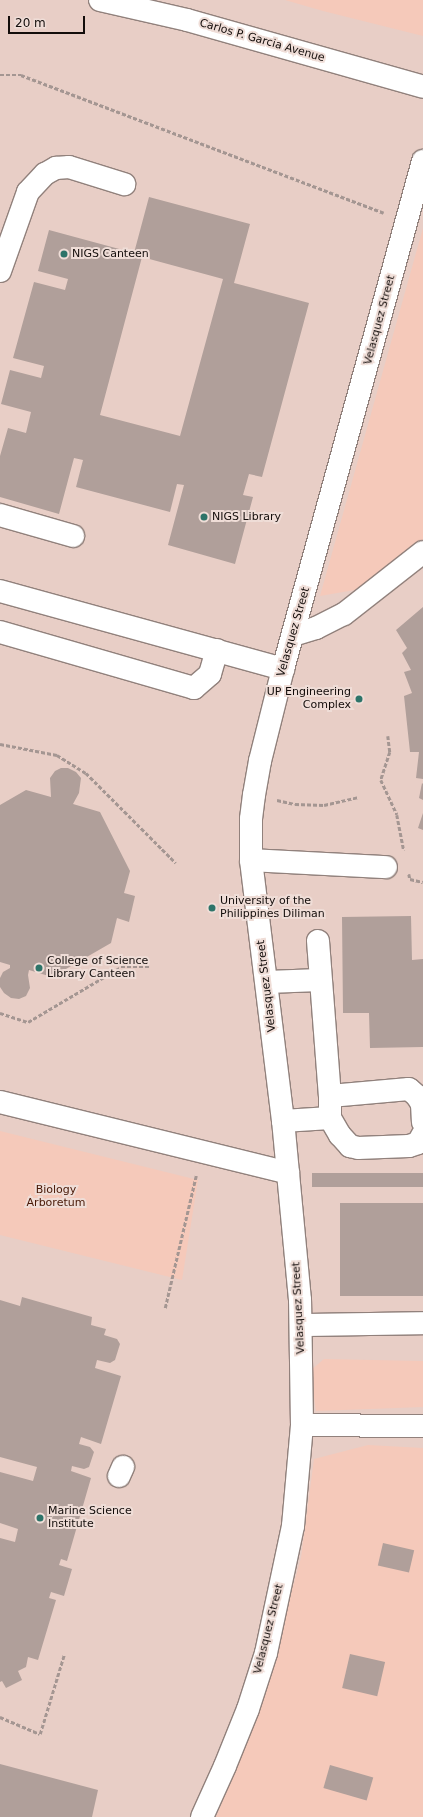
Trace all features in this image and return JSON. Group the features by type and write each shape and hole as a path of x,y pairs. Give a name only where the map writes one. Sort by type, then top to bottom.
{"street":[{"name":"Carlos P. Garcia Avenue","path":"100,0 187,20 423,87"},
{"name":"Velasquez Street","path":"202,1817 248,1709 266,1653 293,1526 302,1425 302,1325 288,1172 267,982 251,860 251,819 254,795 260,761 283,669 423,161"},
{"path":"0,271 28,192 45,174 56,168 69,167 124,184"},
{"path":"0,515 73,536"},
{"path":"293,635 316,628 344,614 423,552"},
{"path":"0,591 283,669"},
{"path":"0,632 194,688 210,674 217,650"},
{"path":"251,860 386,867"},
{"path":"318,941 330,1096 330,1118 340,1135 350,1146 358,1148 416,1140"},
{"path":"267,982 320,980"},
{"path":"330,1096 409,1089 418,1096 422,1104 423,1122"},
{"path":"0,1102 288,1172"},
{"path":"282,1122 330,1118"},
{"path":"302,1325 423,1323"},
{"path":"302,1425 423,1426"}],"path":[{"path":"0,76 21,75 406,222"},
{"path":"388,736 390,752 381,780 397,815 406,857"},
{"path":"0,744 57,755 86,773 176,863"},
{"path":"254,795 295,804 324,805 358,797"},
{"path":"409,872 410,879 423,882"},
{"path":"0,1013 28,1022 121,967 149,967"},
{"path":"165,1308 201,1152"},
{"path":"0,1718 40,1734 64,1654"}],"shaded area":[{"name":"University of the Philippines Diliman","path":"0,0 423,0 423,1817 0,1817"}],"green space":[{"path":"285,0 423,0 423,36 323,11"},
{"path":"423,228 423,540 366,588 320,596"},
{"name":"Biology Arboretum","path":"0,1131 198,1180 182,1280 0,1235"},
{"path":"324,1359 423,1361 423,1407 316,1411 310,1371"},
{"path":"368,1445 423,1448 423,1817 216,1817 253,1728 301,1558 314,1459"}],"building":[{"path":"149,197 250,224 234,283 309,303 262,477 249,474 243,495 253,497 235,564 168,545 184,485 177,484 170,512 76,487 83,460 74,458 59,514 0,497 0,456 8,428 26,433 31,412 1,404 10,370 41,378 44,366 13,358 34,282 65,290 68,279 38,271 49,230 134,253","holes":["142,257 223,279 180,436 100,415"]},
{"path":"423,607 423,779 416,778 419,752 410,752 404,696 412,693 404,672 411,670 402,653 407,648 396,630"},
{"path":"61,768 68,768 76,772 81,778 79,793 73,804 100,812 130,871 124,893 135,896 129,922 117,918 111,943 52,977 29,970 28,975 30,988 26,996 19,999 11,998 4,993 0,987 0,978 3,972 10,968 10,965 0,962 0,805 26,790 51,797 50,778 55,771"},
{"path":"422,783 423,784 423,800 419,798"},
{"path":"423,813 423,830 418,828"},
{"path":"411,916 412,960 423,959 423,1047 370,1048 369,1013 343,1013 342,917"},
{"path":"312,1173 423,1173 423,1187 312,1187"},
{"path":"340,1203 423,1203 423,1296 340,1296"},
{"name":"Marine Science Institute","path":"22,1297 92,1317 91,1325 106,1329 104,1335 117,1339 120,1344 115,1360 110,1363 97,1360 95,1368 121,1376 101,1444 81,1437 79,1444 90,1447 94,1452 89,1467 84,1469 72,1466 71,1471 91,1478 67,1561 61,1559 59,1565 72,1569 64,1596 51,1592 49,1598 56,1600 38,1660 28,1657 26,1667 18,1671 22,1680 6,1688 2,1681 0,1682 0,1538 15,1542 18,1529 0,1523 0,1472 33,1481 37,1467 0,1457 0,1300 20,1306"},
{"path":"383,1543 414,1550 409,1573 378,1565"},
{"path":"350,1654 385,1662 377,1696 342,1688"},
{"path":"0,1764 98,1790 92,1817 0,1817"},
{"path":"330,1765 373,1777 367,1800 323,1788"}],"place":[{"name":"NIGS Canteen","path":"64,254"},
{"name":"NIGS Library","path":"204,517"},
{"name":"UP Engineering Complex","path":"359,699"},
{"name":"University of the Philippines Diliman","path":"212,908"},
{"name":"College of Science Library Canteen","path":"39,968"},
{"name":"Marine Science Institute","path":"40,1518"}]}
